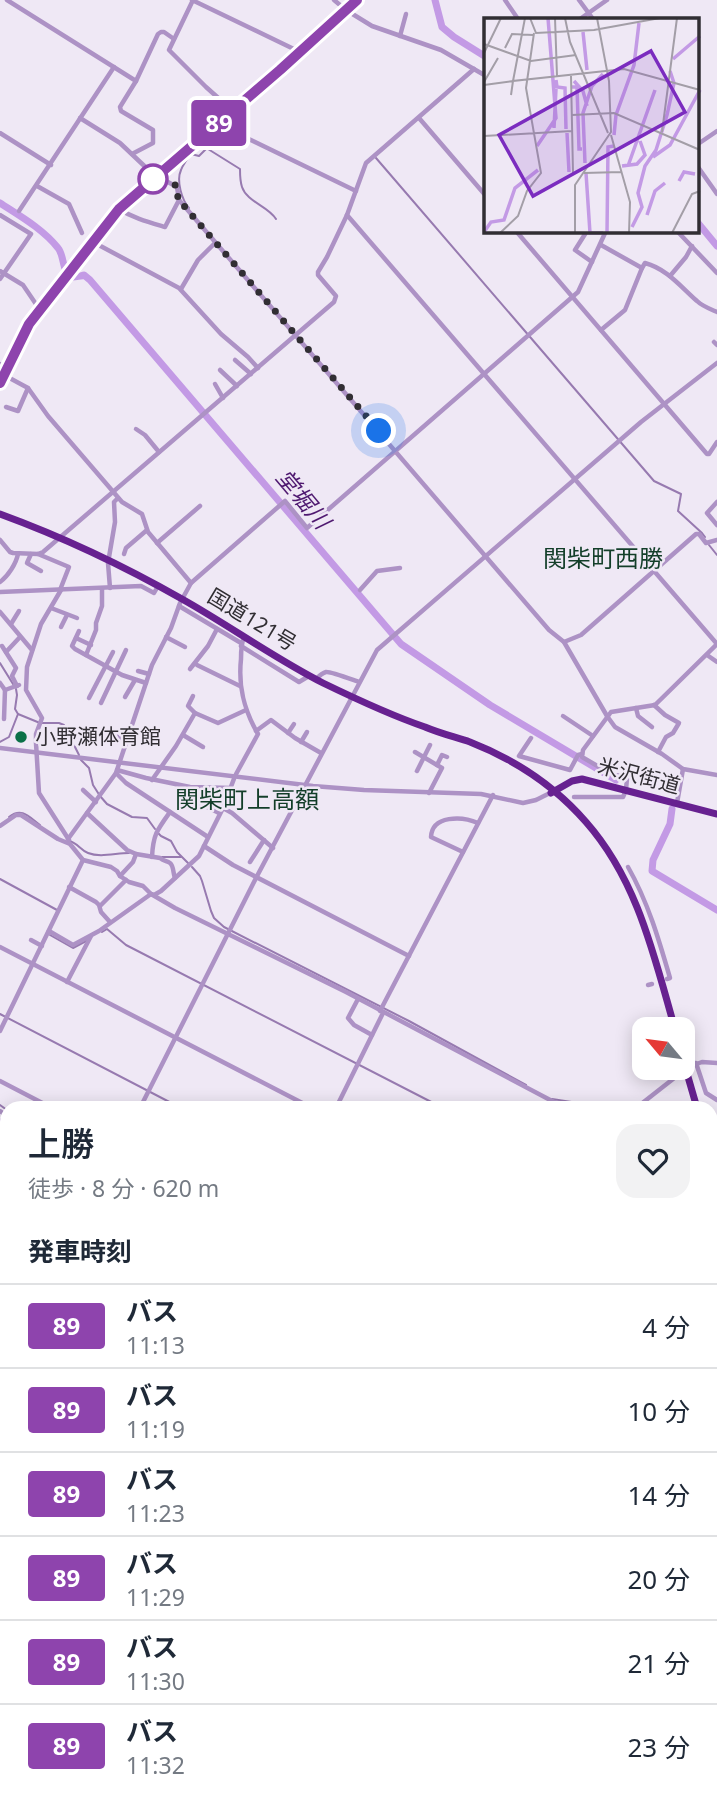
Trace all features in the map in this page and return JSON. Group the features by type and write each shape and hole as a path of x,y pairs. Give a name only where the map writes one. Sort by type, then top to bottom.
{"highway":[{"name":"国道121号","path":"0,514 60,537 108,560 158,586 242,642 352,696 388,713 515,760 552,791"},
{"name":"国道121号","path":"488,750 552,791"},
{"name":"米沢街道","path":"552,791 572,780 583,779 717,814"},
{"path":"552,791 578,813 617,864 646,930 669,1017"},
{"path":"685,1080 693,1101"},
{"path":"688,1080 693,1101"}],"main road":[{"path":"0,383 4,366 29,324 119,209 357,0"}],"street":[{"path":"7,0 136,81"},
{"path":"230,113 225,104 170,52 192,0 300,52"},
{"path":"334,0 372,26 442,50 484,75"},
{"path":"505,0 517,18"},
{"path":"579,0 592,18"},
{"path":"582,18 607,0"},
{"path":"400,36 406,14"},
{"path":"132,154 153,144 153,130 120,110 159,34 164,32 174,38"},
{"path":"19,211 114,67"},
{"path":"0,540 10,552 43,552 336,299 318,272 347,215 366,163 474,69"},
{"path":"80,118 120,143 157,176 177,186 179,200 215,243 549,630 564,642 607,716 618,729 683,769 717,775"},
{"path":"419,118 484,194"},
{"path":"218,124 356,191"},
{"path":"700,143 717,131"},
{"path":"0,133 51,165"},
{"path":"700,170 717,194"},
{"path":"37,186 69,204 82,233"},
{"path":"119,209 136,219 144,218 164,227 179,200"},
{"path":"0,215 31,234 2,272 0,279"},
{"path":"347,215 717,644 654,705 615,710 607,716 570,771 515,760 531,738"},
{"path":"518,233 707,454 717,442"},
{"path":"586,233 575,250 592,262"},
{"path":"69,842 116,771 149,674 191,583 285,501 307,528 573,298 580,290 605,233"},
{"path":"679,233 717,272"},
{"path":"92,241 181,289 217,330 258,368"},
{"path":"181,289 198,260 215,243"},
{"path":"601,244 642,268"},
{"path":"670,275 692,246"},
{"path":"601,330 625,310 645,263 670,275 698,302 717,312"},
{"path":"2,272 23,285 40,310"},
{"path":"234,360 251,374"},
{"path":"144,1101 321,753 377,650 664,402 717,363"},
{"path":"220,370 237,386"},
{"path":"4,375 28,388 48,416 118,498 142,514 147,530 191,583"},
{"path":"215,384 223,398"},
{"path":"6,407 18,411 28,388"},
{"path":"136,429 159,452"},
{"path":"110,588 108,560 115,522 114,502 118,498"},
{"path":"717,502 707,513 717,525"},
{"path":"157,543 200,506"},
{"path":"124,554 126,548 147,530"},
{"path":"564,642 581,635 696,534 706,543 717,540"},
{"path":"0,582 18,554"},
{"path":"35,554 69,566 61,590 41,624 27,667 26,690 42,718 36,734 40,797 83,860 111,867 132,884 144,886 151,894 552,1101"},
{"path":"35,554 27,563 41,570"},
{"path":"54,568 57,561"},
{"path":"360,590 377,571 400,568"},
{"path":"0,592 141,586 154,593 158,586"},
{"path":"86,655 102,606 102,589"},
{"path":"49,932 73,945 151,894 161,891 199,856 235,776 257,736 240,686 242,642 217,629 181,602"},
{"path":"51,608 77,618"},
{"path":"11,624 19,611"},
{"path":"0,612 32,650"},
{"path":"61,627 67,615"},
{"path":"190,669 217,629"},
{"path":"79,631 72,646 106,667 146,683"},
{"path":"6,652 20,637"},
{"path":"166,637 184,647"},
{"path":"76,638 91,645"},
{"path":"2,646 16,667 12,676 18,686"},
{"path":"101,703 126,650"},
{"path":"89,698 113,652"},
{"path":"706,655 717,662"},
{"path":"197,665 240,686"},
{"path":"203,676 206,670"},
{"path":"138,671 149,674"},
{"path":"313,677 330,672 359,682"},
{"path":"125,697 135,680"},
{"path":"0,683 5,690 2,708 4,719"},
{"path":"5,690 25,684"},
{"path":"193,696 188,706 190,709 218,723 246,710"},
{"path":"654,705 679,723 673,733 666,737 658,752"},
{"path":"636,708 638,716 652,727"},
{"path":"152,780 195,713"},
{"path":"563,716 593,736"},
{"path":"256,731 270,720 321,753"},
{"path":"288,733 294,724"},
{"path":"110,732 127,743"},
{"path":"301,742 307,732"},
{"path":"182,735 203,747"},
{"path":"417,771 430,745"},
{"path":"0,748 304,786 493,795 523,803 536,800 552,791"},
{"path":"415,752 442,768 429,793"},
{"path":"436,765 442,755 447,757"},
{"path":"574,797 620,798 626,790 627,778 614,775 579,756"},
{"path":"677,803 683,769"},
{"path":"116,771 190,787 231,788"},
{"path":"116,771 126,783 208,837"},
{"path":"83,790 96,802"},
{"path":"339,1101 409,956 493,795"},
{"path":"191,799 232,813 273,848"},
{"path":"152,856 153,839 170,812"},
{"path":"88,813 127,850 160,858 172,864 175,878"},
{"path":"0,825 16,815 21,815 58,839 69,842"},
{"path":"463,852 431,837 430,834 435,825 444,820 464,818 478,823"},
{"path":"250,862 264,840"},
{"path":"204,846 257,878 409,956"},
{"path":"120,876 133,862 136,854"},
{"path":"0,1031 83,860"},
{"path":"628,867 659,937 670,978 667,979"},
{"path":"100,907 126,880"},
{"path":"69,887 90,898 110,922"},
{"path":"67,982 91,935"},
{"path":"31,940 42,946"},
{"path":"0,947 298,1101"},
{"path":"358,999 348,1018 354,1025 372,1035"},
{"path":"717,1054 715,1063 694,1064 706,1093 717,1100"},
{"path":"645,1101 672,1080"},
{"path":"0,1081 39,1101"}],"waterway":[{"path":"435,0 442,27 484,56"},
{"path":"189,208 184,200 179,179 189,155 199,156 207,148 200,143"},
{"path":"208,149 240,169 245,192 276,219"},
{"path":"376,158 654,481 681,494 678,511 705,537"},
{"name":"堂堀川","path":"0,203 31,223 52,241 60,251 69,275 84,275 90,280 401,644 490,705 616,780"},
{"path":"700,225 717,246"},
{"path":"709,545 717,555"},
{"path":"0,663 13,684"},
{"path":"0,742 9,737 18,714 15,709 16,689"},
{"path":"18,714 40,723 64,725 68,738 79,755"},
{"path":"81,760 89,768 93,785 107,804 132,817 147,818 155,829"},
{"name":"堂堀川","path":"672,809 670,824 653,860 652,871 717,910"},
{"path":"9,817 22,813 40,825"},
{"path":"158,833 171,841 188,863"},
{"path":"69,841 93,854 129,853"},
{"path":"162,857 181,857"},
{"path":"192,867 200,876 214,918 224,927 409,1021 526,1085"},
{"path":"0,879 57,910"},
{"path":"102,932 107,929 126,945 429,1101"},
{"path":"50,935 73,948 88,940"},
{"path":"0,1014 168,1101"},
{"path":"552,1099 565,1101"}],"bus line":[{"name":"89","path":"0,383 29,324 119,209 357,0"}],"place":[{"name":"小野瀬体育館","path":"21,737"}],"district":[{"name":"関柴町西勝","path":"603,559"},
{"name":"関柴町上高額","path":"247,800"}],"route":[{"path":"153,179 158,176 177,186 178,199 379,431"}]}
